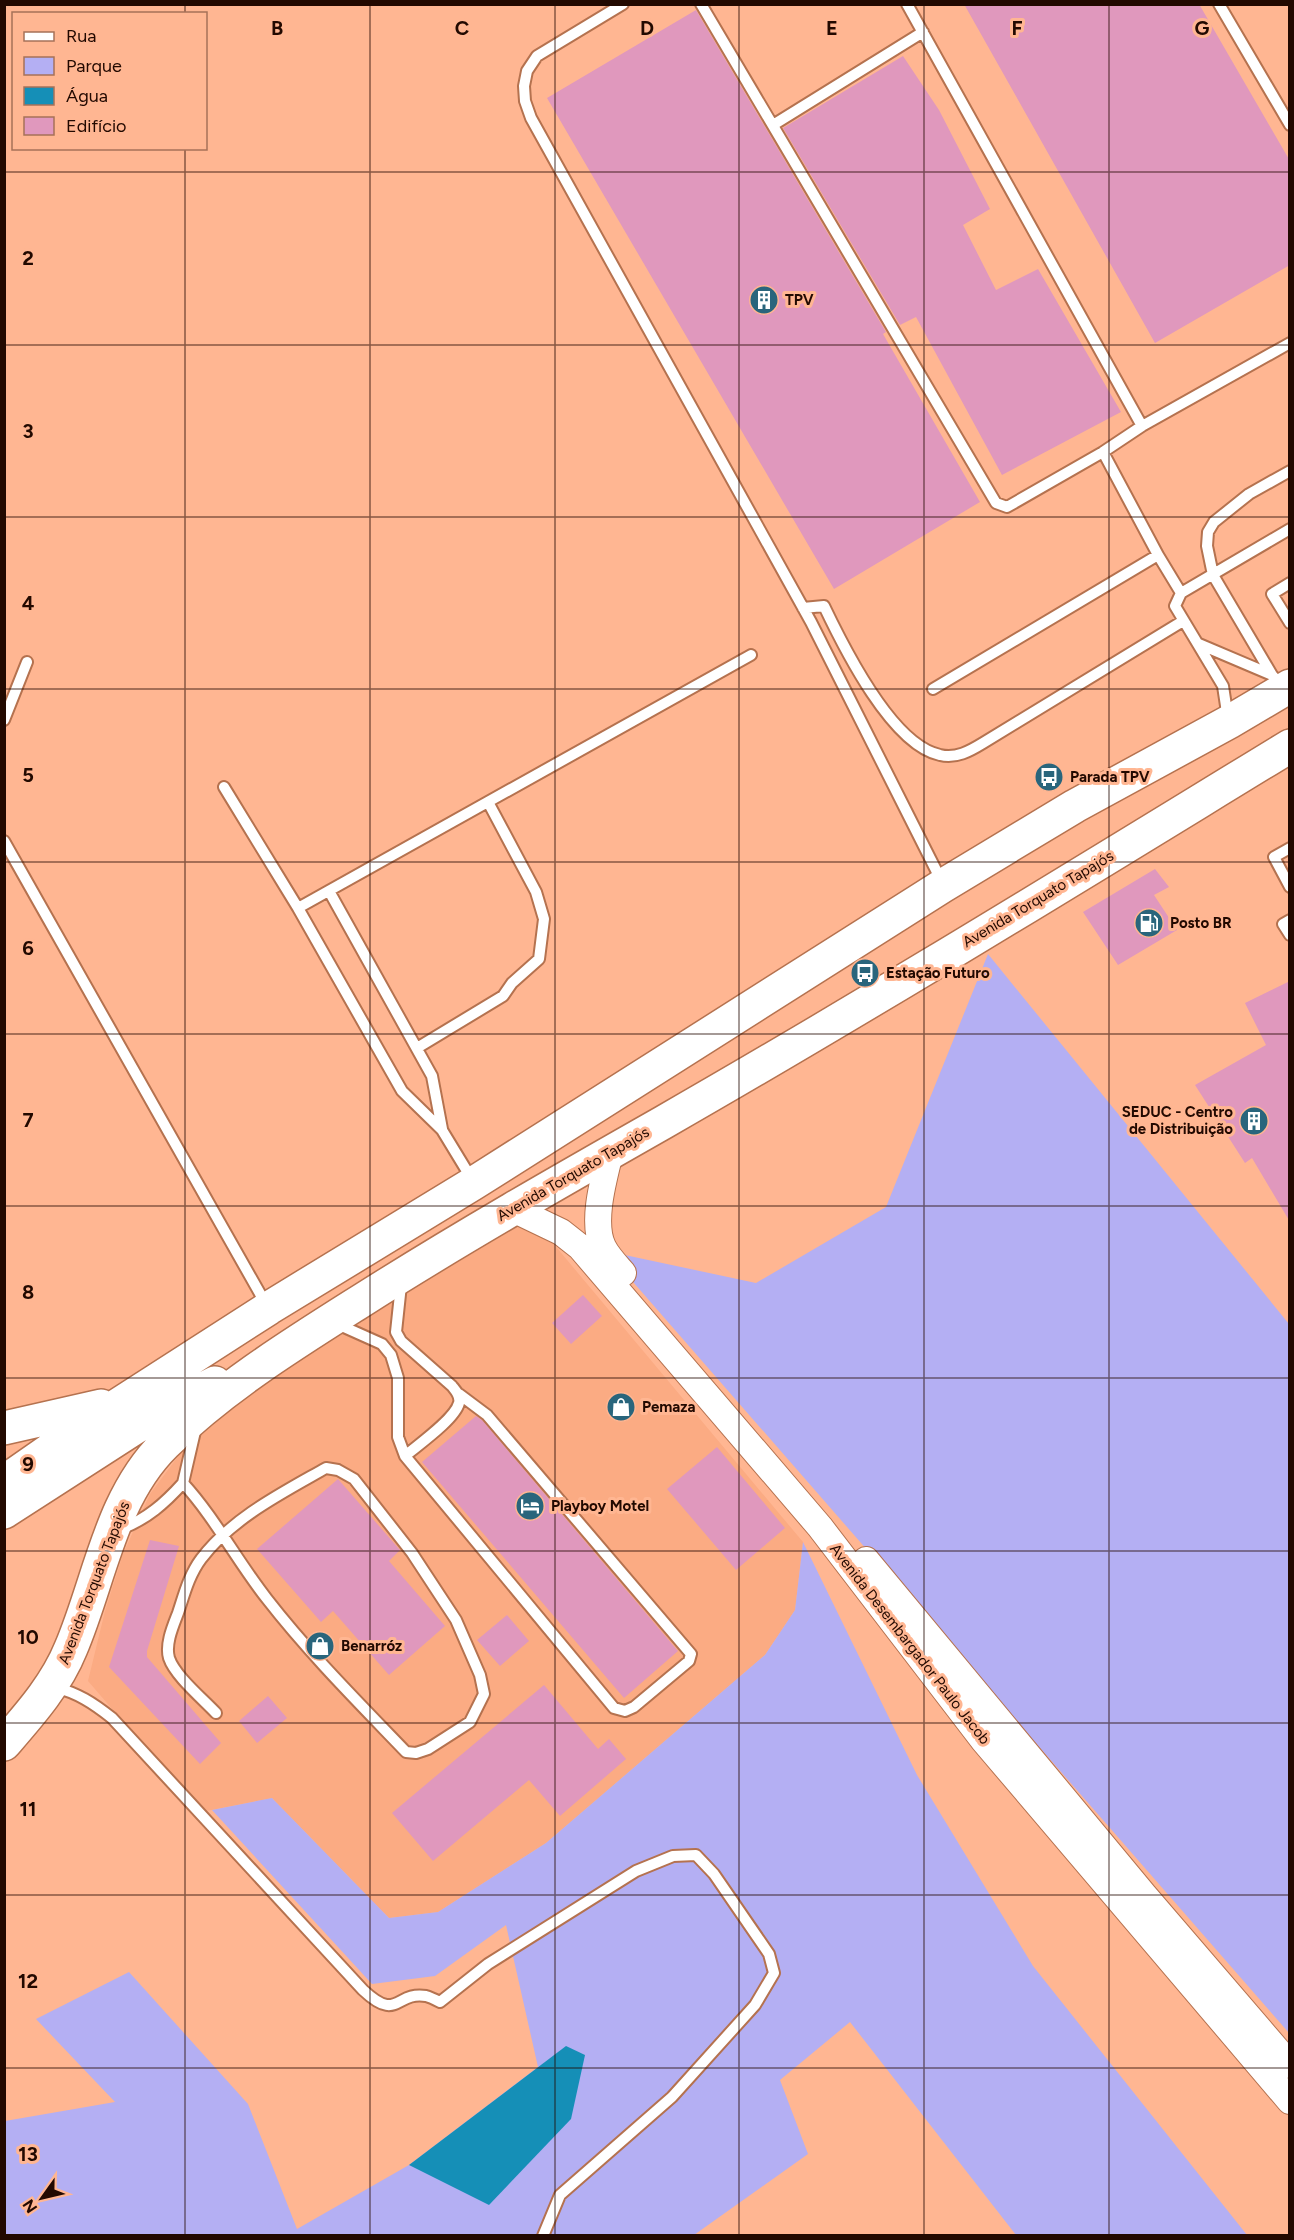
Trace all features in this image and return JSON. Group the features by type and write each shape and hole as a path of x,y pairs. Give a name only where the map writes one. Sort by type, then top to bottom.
{"highway":[{"path":"4,1482 269,1308 474,1183 944,885 1075,806 1229,722 1282,683"},
{"name":"Avenida Torquato Tapajós","path":"4,1744 51,1686 70,1652 120,1509 140,1474 162,1447 197,1414 317,1328 401,1275 827,1028 1285,752"},
{"path":"4,1512 167,1407 317,1328"},
{"path":"4,1428 126,1400"}],"street":[{"name":"Avenida Desembargador Paulo Jacob","path":"610,1153 602,1186 599,1221 602,1244 608,1254 1290,2101"},
{"name":"Avenida Desembargador Paulo Jacob","path":"513,1209 561,1232 580,1247 820,1527 984,1741 1027,1773 1290,2066"}],"lane":[{"path":"624,4 537,56 527,71 524,86 525,101 531,118 803,608 944,885"},
{"path":"701,4 996,503 1007,507 1103,452 1142,426 1290,343"},
{"path":"907,4 1142,426"},
{"path":"1219,4 1290,125"},
{"path":"773,125 923,32"},
{"path":"1103,452 1181,593"},
{"path":"1282,683 1214,575 1207,546 1208,532 1214,522 1249,494 1290,471"},
{"path":"1229,722 1223,686 1174,606 1181,593 1290,529"},
{"path":"933,689 1158,555"},
{"path":"1290,583 1272,594 1290,623"},
{"path":"803,608 824,606 863,679 880,704 917,746 941,756 962,755 1184,621"},
{"path":"1199,644 1282,683"},
{"path":"298,908 751,655"},
{"path":"4,720 27,662"},
{"path":"224,787 298,908 402,1091 442,1130 474,1183"},
{"path":"417,1048 502,996 512,983 539,959 544,919 536,892 488,802"},
{"path":"4,841 269,1308"},
{"path":"1290,848 1274,857 1290,887"},
{"path":"329,891 432,1076 442,1130"},
{"path":"1290,920 1283,924 1290,935"},
{"path":"317,1328 382,1344 391,1355 399,1378 398,1437 405,1456 614,1708 625,1711 634,1707 689,1661 691,1654 487,1415 459,1394 401,1341 396,1332 401,1275"},
{"path":"405,1456 451,1416 459,1403 459,1394"},
{"path":"112,1532 149,1515 170,1498 183,1483 195,1438 197,1414"},
{"path":"183,1483 201,1503 222,1537 266,1598 334,1677 406,1752 416,1753 428,1749 470,1722 484,1694 480,1676 456,1620 412,1553 354,1479 338,1470 326,1468 257,1508 222,1537 201,1559 189,1579 170,1635 169,1657 178,1673 216,1713"},
{"path":"51,1686 72,1691 93,1702 112,1718 363,1990 375,2001 385,2006 397,2005 411,1998 425,1996 440,2002 488,1964 616,1883 636,1871 673,1856 696,1855 714,1874 770,1954 774,1973 755,2005 672,2097 560,2195 543,2235"}],"shaded area":[{"path":"520,1225 552,1242 803,1542 795,1610 765,1655 546,1843 438,1912 389,1918 272,1798 201,1812 88,1681 105,1611 123,1554 150,1494 191,1439 244,1390"}],"green space":[{"path":"988,954 1289,1324 1289,2033 606,1251 756,1283 886,1207"},
{"path":"803,1542 917,1775 1033,1966 1247,2235 1016,2235 850,2022 780,2080 808,2154 694,2235 5,2236 5,2121 115,2102 36,2019 129,1972 248,2104 297,2229 409,2165 538,2067 506,1925 435,1976 372,1984 212,1810 272,1798 389,1918 438,1912 546,1843 765,1655 795,1610"}],"water":[{"path":"566,2046 585,2055 571,2119 489,2205 409,2165"}],"building":[{"path":"964,4 1199,4 1290,161 1290,265 1155,343"},
{"name":"TPV","path":"696,10 886,332 883,334 980,502 834,589 547,98"},
{"path":"903,56 939,110 990,209 963,225 996,290 1038,269 1121,412 1002,475 916,317 900,325 783,128"},
{"name":"Posto BR","path":"1155,869 1169,887 1154,895 1177,930 1118,965 1083,912"},
{"name":"SEDUC - Centro de Distribuição","path":"1290,981 1290,1222 1252,1158 1245,1163 1195,1085 1266,1045 1245,1003"},
{"path":"583,1295 602,1316 571,1344 552,1323"},
{"path":"476,1416 482,1420 678,1651 624,1698 422,1462"},
{"path":"717,1447 785,1528 736,1570 667,1489"},
{"path":"338,1479 400,1550 389,1561 445,1626 389,1675 333,1611 321,1622 257,1549"},
{"path":"150,1540 179,1546 147,1657 221,1743 200,1764 109,1667"},
{"path":"507,1615 529,1641 500,1666 477,1640"},
{"path":"544,1685 598,1749 609,1739 626,1759 560,1816 529,1780 433,1861 392,1813"},
{"path":"268,1696 287,1718 257,1743 239,1721"}],"place":[{"name":"TPV","path":"764,300"},
{"name":"Parada TPV","path":"1049,777"},
{"name":"Posto BR","path":"1149,923"},
{"name":"Estação Futuro","path":"865,973"},
{"name":"SEDUC - Centro de Distribuição","path":"1254,1121"},
{"name":"Pemaza","path":"621,1407"},
{"name":"Playboy Motel","path":"530,1506"},
{"name":"Benarróz","path":"320,1646"}]}
